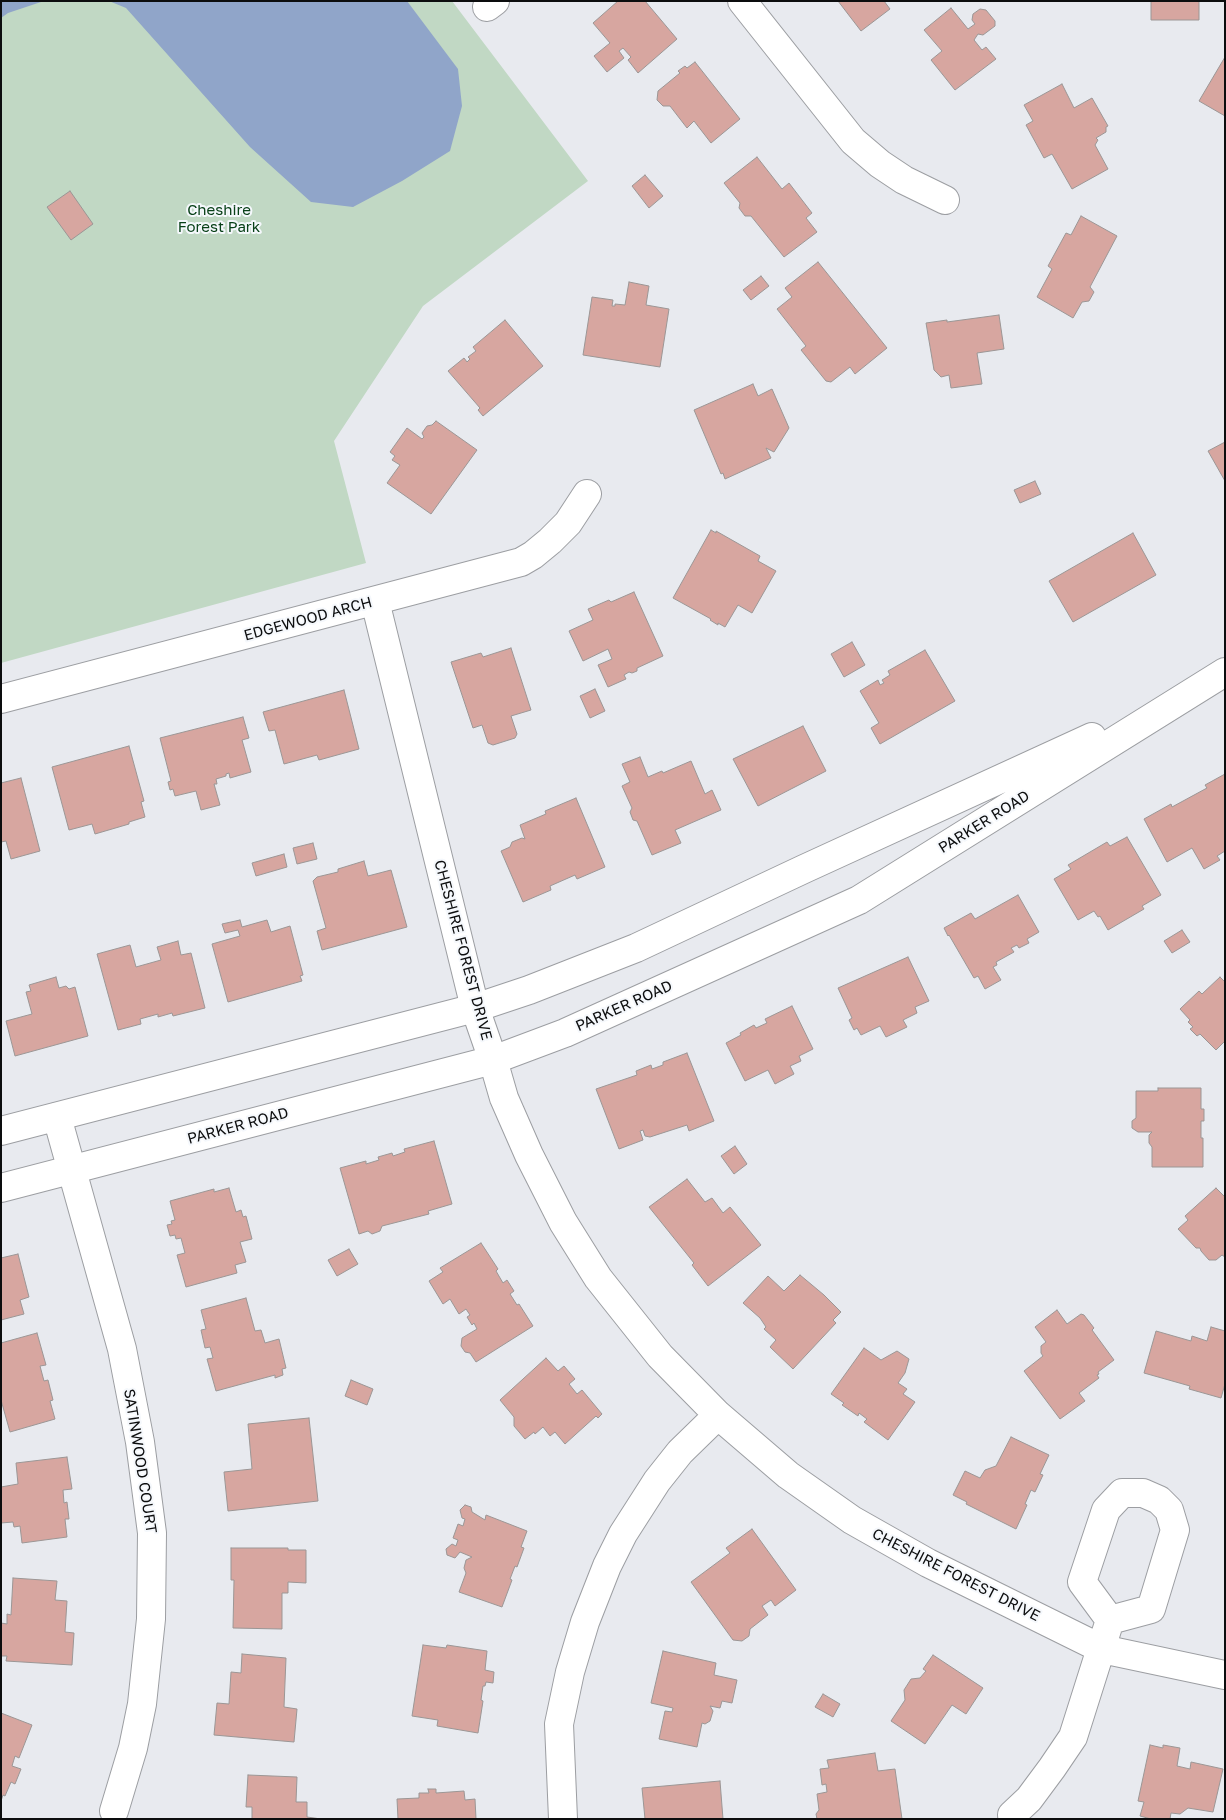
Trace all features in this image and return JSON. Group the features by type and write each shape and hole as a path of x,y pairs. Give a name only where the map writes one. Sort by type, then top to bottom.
{"street":[{"path":"742,1 853,140 880,164 904,180 945,200"},
{"name":"EDGEWOOD ARCH","path":"1,699 520,562 533,555 568,523 587,494"},
{"name":"CHESHIRE FOREST DRIVE","path":"375,601 475,1008 507,1106 562,1222 598,1278 660,1356 718,1415 788,1475 852,1520 928,1563 1102,1649 1225,1675"},
{"name":"PARKER ROAD","path":"1,1188 493,1060 565,1033 859,900 1225,672"},
{"name":"PARKER ROAD","path":"1,1131 475,1008 529,990 636,948 1191,692"},
{"name":"SATINWOOD COURT","path":"57,1117 122,1349 140,1442 152,1532 151,1619 142,1704 133,1748 114,1811"},
{"path":"563,1819 559,1724 570,1672 585,1622 607,1566 623,1534 657,1481 680,1452 718,1415"},
{"path":"1012,1815 1028,1799 1052,1768 1072,1737 1110,1620"}],"green space":[{"name":"Cheshire Forest Park","path":"1,1 452,1 588,181 423,306 334,441 366,563 1,663"}],"water":[{"path":"1,1 44,1 8,13 1,18"},
{"path":"109,1 407,1 458,69 462,106 450,151 402,181 353,207 311,202 250,147 126,8"}],"building":[{"path":"618,1 645,1 677,39 638,73 628,60 631,57 623,48 619,51 624,58 607,72 594,56 610,43 593,23"},
{"path":"838,1 884,1 890,9 861,31"},
{"path":"1151,1 1199,1 1199,20 1151,20"},
{"path":"951,8 968,29 975,24 972,20 973,14 980,9 986,10 995,21 995,26 983,35 978,34 974,40 982,50 986,47 996,59 955,90 931,60 942,51 924,30"},
{"path":"1225,57 1225,116 1199,101"},
{"path":"695,62 740,119 711,143 694,121 687,128 670,106 663,106 657,100 658,91 680,73 678,71 685,66 687,68"},
{"path":"1062,84 1074,108 1092,98 1108,126 1106,127 1106,132 1096,138 1098,140 1095,145 1108,169 1072,189 1052,154 1044,158 1026,125 1033,121 1024,105"},
{"path":"757,157 782,189 789,183 812,213 806,218 817,232 784,257 751,216 745,216 739,208 740,203 724,183"},
{"path":"645,175 663,196 649,208 632,186"},
{"path":"70,191 93,224 71,240 47,207"},
{"path":"1081,216 1117,236 1090,287 1094,292 1089,301 1082,302 1073,318 1037,297 1052,269 1048,266 1066,233 1071,235"},
{"path":"818,262 887,348 855,374 850,367 831,382 826,381 801,350 806,346 777,309 792,297 785,288"},
{"path":"761,276 769,286 751,300 743,290"},
{"path":"629,282 649,286 646,305 669,309 660,367 583,355 592,297 613,300 612,306 615,306 615,304 625,305"},
{"path":"999,315 1004,349 977,353 982,384 951,388 949,375 941,377 934,370 926,323"},
{"path":"505,320 543,366 483,416 478,410 480,408 448,371 464,358 467,362 470,359 468,357 476,351 473,347"},
{"path":"753,384 758,396 772,389 789,428 774,452 766,448 771,458 725,479 723,473 721,474 694,410"},
{"path":"436,421 477,450 431,514 387,483 400,465 392,460 395,456 390,452 407,428 422,439 424,437 422,433 427,426 432,425"},
{"path":"1225,442 1225,481 1208,451"},
{"path":"1035,481 1041,494 1020,503 1014,490"},
{"path":"711,530 760,556 758,561 776,571 752,613 738,605 725,627 718,623 718,625 711,619 673,598"},
{"path":"1133,533 1156,575 1073,622 1049,581"},
{"path":"634,592 663,656 637,668 637,671 629,672 624,675 626,679 608,687 598,665 612,659 608,649 583,661 569,631 593,620 588,609"},
{"path":"852,642 865,665 844,677 831,654"},
{"path":"511,648 531,710 511,716 517,734 515,738 493,745 488,743 482,725 473,728 451,662 481,653 483,657"},
{"path":"925,650 955,701 880,744 871,728 879,723 860,691 878,680 880,685 884,683 882,680 890,675 888,671"},
{"path":"595,689 605,711 590,718 580,696"},
{"path":"344,690 359,749 319,760 317,755 284,764 275,730 269,731 263,712"},
{"path":"243,717 249,738 242,740 251,772 230,778 229,773 216,779 217,784 214,784 220,805 201,810 196,791 175,796 173,789 170,790 168,782 171,781 160,738"},
{"path":"803,726 826,771 758,806 733,759"},
{"path":"129,746 144,801 141,802 145,817 95,834 92,824 69,830 52,767"},
{"path":"640,757 648,777 691,761 705,794 712,790 721,810 675,830 681,843 652,855 637,821 633,820 630,812 632,808 622,786 630,782 622,764"},
{"path":"1225,774 1225,851 1217,856 1220,860 1204,869 1192,848 1167,862 1144,819 1171,804 1172,807 1207,788 1205,785"},
{"path":"21,778 40,851 11,859 6,841 1,842 1,783"},
{"path":"576,798 605,867 577,879 575,875 550,886 551,890 523,902 501,851 510,847 512,842 522,838 525,839 520,825 546,814 545,811"},
{"path":"1127,837 1161,895 1142,906 1144,909 1108,930 1100,916 1098,917 1094,911 1078,920 1054,879 1071,869 1068,865 1107,842 1110,846"},
{"path":"313,843 317,859 297,864 293,848"},
{"path":"284,854 287,867 256,876 252,863"},
{"path":"364,861 368,876 391,870 407,927 322,950 317,931 326,928 313,881 317,877 338,872 338,869"},
{"path":"1018,895 1039,932 1027,939 1029,943 1019,948 1017,945 1011,948 1014,952 996,962 997,965 993,967 1001,980 985,989 978,976 974,978 944,928 971,913 975,919"},
{"path":"240,920 242,927 267,920 271,932 290,926 303,975 300,976 302,981 228,1002 212,944 240,936 238,930 225,933 222,924"},
{"path":"1182,930 1190,942 1172,953 1164,941"},
{"path":"178,941 181,955 191,953 205,1008 173,1016 172,1013 158,1017 158,1014 140,1019 141,1024 118,1030 97,954 130,945 136,967 161,960 157,947"},
{"path":"908,957 929,1001 915,1007 917,1013 903,1020 907,1027 886,1037 880,1026 861,1035 857,1028 854,1030 849,1020 852,1018 838,988"},
{"path":"56,977 59,988 66,986 69,989 75,987 88,1036 15,1056 6,1021 32,1014 26,992 31,991 29,985"},
{"path":"1220,977 1225,982 1225,1041 1216,1050 1200,1034 1197,1036 1190,1029 1193,1027 1188,1022 1190,1020 1180,1009 1199,991 1202,994"},
{"path":"792,1006 813,1049 799,1056 801,1061 790,1066 794,1074 775,1084 768,1070 745,1081 726,1043 754,1025 756,1028 767,1023 765,1019"},
{"path":"687,1053 714,1121 689,1131 687,1125 650,1137 645,1136 643,1130 640,1131 643,1140 619,1149 596,1089 637,1075 636,1071 651,1065 652,1069 663,1065 663,1062"},
{"path":"1158,1088 1201,1088 1201,1109 1204,1109 1204,1121 1201,1121 1203,1167 1152,1167 1152,1147 1149,1143 1149,1135 1152,1132 1138,1132 1132,1128 1132,1121 1136,1118 1136,1091 1158,1091"},
{"path":"434,1141 452,1204 428,1211 429,1214 382,1226 380,1231 372,1234 368,1231 359,1234 340,1168 366,1161 366,1164 379,1160 378,1157 392,1153 393,1156 405,1152 404,1149"},
{"path":"735,1146 747,1164 734,1174 721,1156"},
{"path":"687,1179 705,1202 712,1198 723,1213 730,1207 761,1245 708,1286 692,1265 694,1263 649,1207"},
{"path":"229,1188 236,1212 241,1210 243,1217 246,1216 252,1239 240,1242 246,1262 235,1265 237,1273 186,1287 177,1255 185,1253 181,1238 176,1239 175,1235 170,1236 167,1225 172,1224 171,1221 175,1220 170,1201 214,1189 214,1192"},
{"path":"1216,1188 1225,1197 1225,1257 1222,1255 1216,1260 1209,1260 1200,1248 1196,1248 1178,1229 1188,1220 1185,1216"},
{"path":"481,1243 498,1269 496,1271 503,1283 507,1280 514,1291 510,1294 533,1326 476,1362 470,1353 465,1352 461,1346 462,1338 477,1329 474,1323 472,1325 467,1317 470,1315 466,1309 459,1314 450,1299 443,1304 429,1281 443,1272 440,1268"},
{"path":"349,1249 358,1264 337,1276 328,1260"},
{"path":"18,1254 29,1297 20,1300 24,1314 1,1320 1,1258"},
{"path":"800,1275 841,1312 833,1320 836,1323 793,1369 770,1347 776,1340 764,1329 766,1327 760,1318 743,1303 768,1276 784,1291"},
{"path":"246,1298 255,1331 261,1330 265,1343 279,1339 286,1368 282,1369 283,1375 275,1378 275,1375 216,1391 207,1359 213,1358 210,1347 205,1348 201,1330 206,1329 201,1310"},
{"path":"1057,1310 1067,1324 1081,1314 1084,1315 1094,1328 1092,1330 1114,1360 1098,1372 1099,1378 1079,1393 1085,1401 1060,1419 1024,1371 1043,1356 1041,1346 1046,1342 1035,1327"},
{"path":"1211,1327 1225,1331 1225,1384 1221,1398 1189,1389 1190,1386 1144,1373 1156,1331 1191,1341 1192,1336 1207,1341"},
{"path":"37,1333 46,1365 40,1366 44,1381 48,1380 53,1400 50,1401 55,1419 10,1432 1,1400 1,1343"},
{"path":"864,1348 881,1360 897,1351 909,1359 905,1373 898,1383 907,1389 903,1394 915,1402 888,1440 864,1422 867,1419 859,1413 858,1416 842,1405 844,1403 831,1394"},
{"path":"546,1358 558,1371 564,1366 575,1379 569,1384 577,1394 582,1390 602,1414 598,1418 596,1416 565,1444 555,1432 550,1436 543,1427 525,1439 514,1426 514,1417 500,1400"},
{"path":"351,1380 373,1389 367,1405 345,1396"},
{"path":"309,1418 318,1501 228,1511 224,1472 252,1469 248,1424"},
{"path":"1011,1437 1049,1455 1040,1474 1043,1475 1035,1492 1031,1490 1025,1504 1027,1505 1016,1529 966,1504 967,1502 953,1495 965,1471 980,1478 985,1470 996,1466"},
{"path":"67,1457 72,1489 63,1490 64,1503 67,1502 69,1519 65,1519 67,1537 22,1543 20,1526 14,1527 13,1522 1,1523 1,1487 18,1484 16,1463"},
{"path":"465,1505 471,1507 472,1512 485,1520 486,1515 527,1531 521,1547 524,1548 510,1579 512,1580 502,1607 459,1592 466,1573 464,1568 466,1560 472,1557 460,1552 455,1558 447,1555 446,1549 452,1544 456,1546 458,1540 453,1538 458,1524 463,1526 465,1519 462,1518 460,1510"},
{"path":"752,1529 796,1590 775,1606 771,1600 762,1606 768,1615 750,1629 749,1636 742,1641 733,1640 691,1582 730,1553 726,1548"},
{"path":"231,1548 288,1548 288,1550 306,1550 306,1583 288,1582 288,1593 282,1593 282,1629 233,1628 234,1580 231,1580"},
{"path":"13,1578 57,1581 55,1600 67,1601 65,1632 74,1633 72,1665 6,1661 7,1656 1,1656 1,1623 7,1624 7,1614 11,1615"},
{"path":"423,1645 446,1648 447,1645 487,1651 485,1670 494,1672 493,1683 486,1682 485,1686 483,1686 481,1700 483,1701 478,1733 437,1726 438,1720 412,1716"},
{"path":"663,1651 716,1663 714,1675 737,1680 732,1703 722,1701 720,1708 710,1706 713,1711 710,1721 705,1724 702,1723 697,1747 659,1739 665,1711 672,1712 673,1708 651,1703"},
{"path":"242,1654 286,1658 284,1707 297,1709 294,1742 214,1735 217,1703 229,1704 231,1672 241,1673"},
{"path":"933,1655 983,1688 966,1714 952,1705 925,1744 891,1721 905,1700 904,1690 911,1679 920,1678 926,1671 923,1669"},
{"path":"823,1694 840,1704 833,1717 815,1707"},
{"path":"1,1713 32,1725 19,1758 15,1756 12,1766 21,1769 15,1784 11,1782 1,1801"},
{"path":"1150,1745 1163,1748 1163,1745 1180,1748 1177,1766 1190,1769 1191,1762 1223,1769 1213,1812 1188,1808 1180,1814 1171,1813 1170,1819 1151,1819 1140,1816 1144,1802 1138,1801"},
{"path":"875,1753 878,1771 895,1769 902,1819 817,1819 816,1814 819,1810 817,1794 827,1792 826,1784 822,1785 820,1769 829,1768 827,1760"},
{"path":"248,1775 297,1777 296,1802 307,1802 307,1817 321,1819 252,1819 252,1807 246,1807"},
{"path":"720,1781 723,1819 645,1819 642,1788"},
{"path":"428,1789 436,1789 436,1793 464,1791 465,1800 475,1799 476,1819 398,1819 397,1799 419,1798 419,1793 429,1793"}]}
